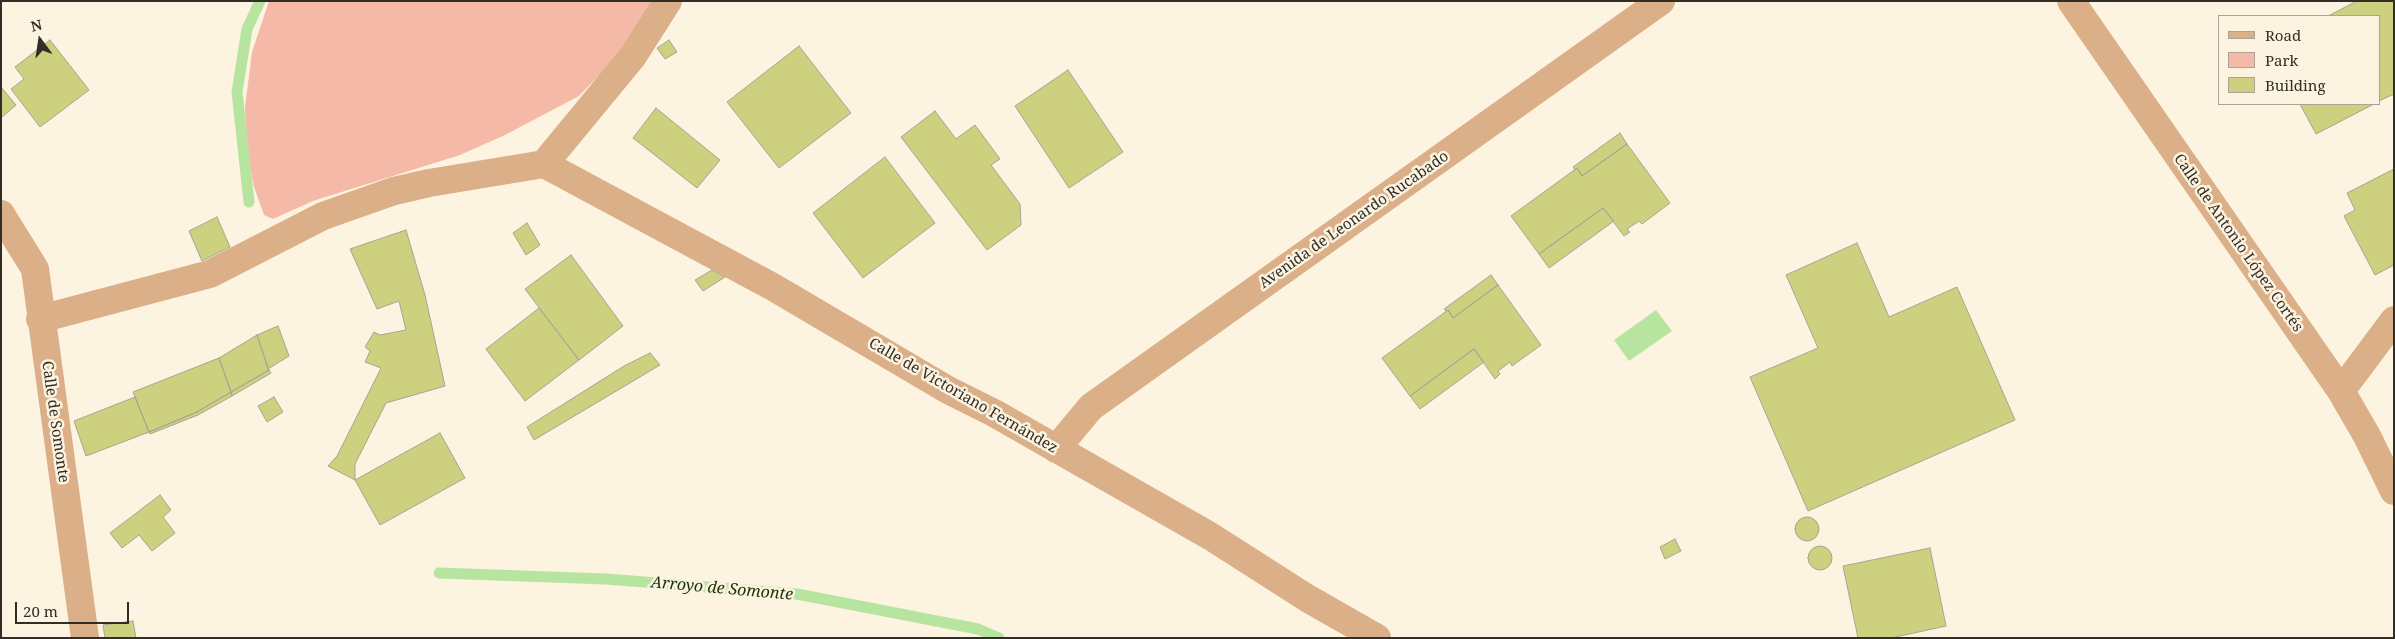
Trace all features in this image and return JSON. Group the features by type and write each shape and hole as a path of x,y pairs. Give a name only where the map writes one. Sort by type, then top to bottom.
{"street":[{"path":"40,319 210,274 323,216 394,191 429,183 544,164 633,56 668,1"},
{"name":"Avenida de Leonardo Rucabado","path":"1056,449 1091,407 1661,1"},
{"name":"Calle de Antonio López Cortés","path":"2071,1 2341,391 2367,436 2394,490"},
{"name":"Calle de Victoriano Fernández","path":"544,164 774,287 948,390 994,413 1210,536 1307,598 1377,638"},
{"name":"Calle de Somonte","path":"1,214 35,269 40,319 85,638"},
{"path":"2341,391 2394,320"}],"green space":[{"path":"269,1 663,1 628,46 579,96 505,135 460,155 313,201 273,219 264,215 254,187 247,150 245,107 252,52"}],"shaded area":[{"path":"1656,310 1672,331 1629,361 1614,340"}],"building":[{"path":"2357,1 2394,1 2394,94 2380,101 2380,15 2330,15"},
{"path":"50,40 89,90 40,127 11,89 24,79 15,67"},
{"path":"669,40 677,52 665,59 657,48"},
{"path":"799,46 851,113 779,168 727,102"},
{"path":"1068,70 1123,152 1069,188 1015,106"},
{"path":"1,87 16,105 1,118"},
{"path":"2301,105 2372,105 2316,134"},
{"path":"656,108 720,160 697,188 633,138"},
{"path":"935,111 956,139 975,125 1000,159 991,165 1020,204 1021,225 987,250 901,137"},
{"path":"1620,133 1627,144 1582,176 1577,168 1575,170 1573,167"},
{"path":"1627,144 1670,203 1642,224 1639,221 1627,229 1630,232 1624,236 1603,208 1539,254 1511,216 1577,168 1582,176"},
{"path":"885,157 935,223 863,278 813,213"},
{"path":"2394,169 2394,265 2375,275 2344,216 2355,210 2347,193"},
{"path":"1603,208 1614,221 1549,268 1539,254"},
{"path":"217,217 230,247 202,261 189,231"},
{"path":"527,223 540,245 526,255 513,233"},
{"path":"406,230 425,295 445,386 386,403 355,464 355,480 328,466 337,456 381,368 365,362 370,351 365,347 374,332 380,335 406,330 399,301 377,309 350,249"},
{"path":"1857,243 1889,317 1957,287 2015,420 1808,511 1750,377 1818,348 1786,275"},
{"path":"571,255 623,326 579,360 525,289"},
{"path":"712,270 725,277 703,291 695,280"},
{"path":"1491,275 1498,285 1453,318 1448,310 1444,309"},
{"path":"1498,285 1541,345 1512,366 1510,362 1498,371 1500,374 1495,379 1474,349 1410,396 1382,358 1448,310 1453,318"},
{"path":"539,308 579,360 525,401 486,349"},
{"path":"278,326 289,356 268,369 257,335"},
{"path":"257,335 269,370 231,392 219,358"},
{"path":"1474,349 1484,362 1420,409 1410,396"},
{"path":"650,353 660,365 534,440 527,427 624,366"},
{"path":"219,358 231,392 197,412 149,432 133,392"},
{"path":"269,370 271,373 232,396 231,392"},
{"path":"231,392 232,396 198,415 150,434 149,432 197,412"},
{"path":"135,397 149,432 86,456 74,421"},
{"path":"274,397 283,412 267,422 258,406"},
{"path":"440,433 465,478 380,525 355,480"},
{"path":"160,495 171,510 163,517 175,533 152,551 139,535 122,548 110,533"},
{"path":"1807,517 1812,518 1818,524 1818,534 1812,540 1807,541 1802,540 1796,534 1795,529 1796,524 1802,518"},
{"path":"1675,539 1681,551 1665,559 1660,547"},
{"path":"1820,546 1829,549 1832,558 1829,567 1820,570 1811,567 1808,558 1811,549"},
{"path":"1930,548 1946,626 1891,638 1858,638 1843,566"},
{"path":"133,621 136,638 105,638 103,625"}],"waterway":[{"name":"Arroyo de Somonte","path":"249,202 237,92 247,29 260,1"},
{"name":"Arroyo de Somonte","path":"439,573 606,579 797,594 978,629 999,638"}]}
